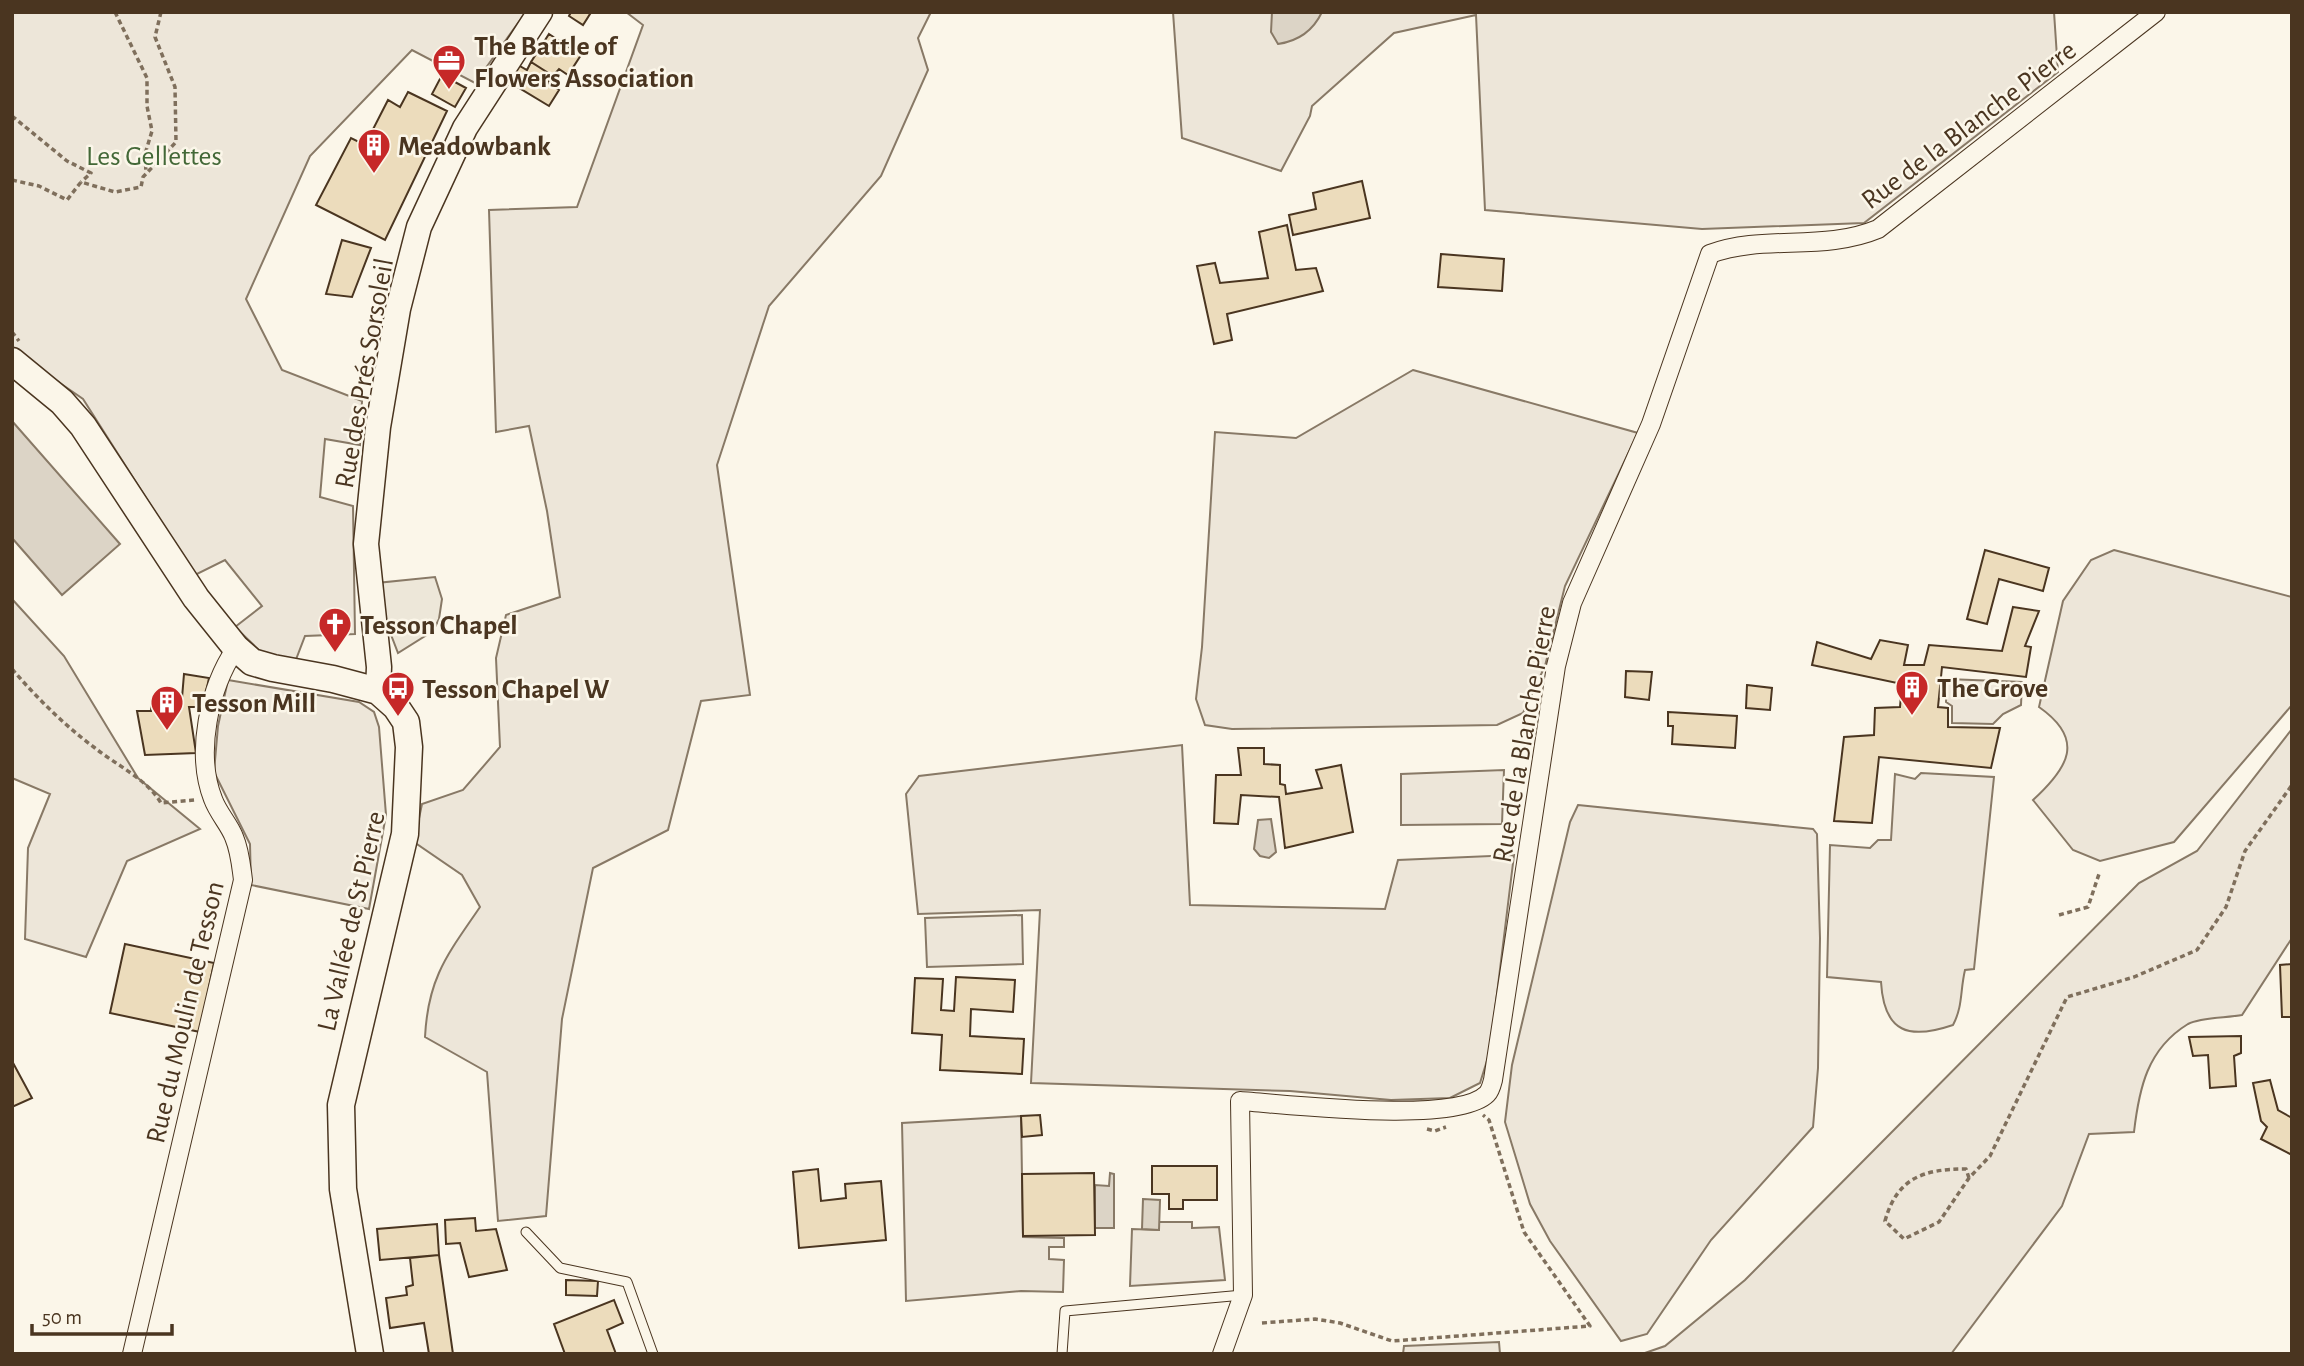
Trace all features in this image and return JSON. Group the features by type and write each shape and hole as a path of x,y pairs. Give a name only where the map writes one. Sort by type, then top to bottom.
{"main road":[{"name":"Rue des Prés Sorsoleil","path":"378,691 380,667 366,544 379,427 398,309 419,227 465,128 540,12"},
{"path":"12,361 62,402 83,426 196,598 236,648 252,662 378,691"},
{"name":"La Vallée de St Pierre","path":"370,1354 343,1189 341,1105 405,834 409,785 406,722 396,707 378,691"}],"street":[{"name":"Rue de la Blanche Pierre","path":"1222,1354 1243,1295 1240,1101 1433,1112 1465,1106 1487,1094 1556,666 1572,603 1650,424 1710,254 1729,247 1853,239 1878,229 2157,12"},
{"name":"Rue du Moulin de Tesson","path":"132,1354 243,880 234,837 213,799 204,760 209,719 223,666 236,648"}],"lane":[{"path":"526,1232 560,1268 626,1282 653,1354"},
{"path":"1062,1354 1065,1311 1243,1295"}],"path":[{"path":"81,182 115,192 141,187 146,173 145,154 152,131 147,106 147,78 115,12"},
{"path":"146,173 176,142 175,87 155,37 161,12"},
{"path":"12,116 67,161 91,173 67,200 39,186 12,180"},
{"path":"12,669 40,700 94,748 154,791 161,803 213,799"},
{"path":"1969,1178 1966,1169 1943,1169 1911,1180 1891,1199 1885,1221 1904,1239 1939,1222 1969,1178 1990,1156 2067,997 2134,978 2197,950 2225,907 2245,851 2292,785"},
{"path":"2059,915 2088,907 2099,874"},
{"path":"1262,1324 1315,1319 1340,1324 1392,1342 1590,1326 1524,1232 1489,1120 1481,1114"},
{"path":"1417,1126 1435,1131 1458,1123"}],"green space":[{"name":"Les Gellettes","path":"12,12 526,12 475,83 412,50 310,156 246,299 282,370 362,401 360,445 325,439 320,497 353,506 355,634 305,636 295,662 261,652 235,627 262,606 225,560 195,575 83,399 12,350"},
{"path":"626,12 931,12 918,38 928,70 881,176 769,306 717,465 750,695 701,701 668,830 593,868 562,1019 546,1216 498,1221 487,1072 425,1037 435,982 449,953 480,907 462,875 414,842 422,804 463,790 500,747 496,658 506,615 560,597 547,511 529,426 496,432 489,210 577,207 643,25"},
{"path":"1173,12 2054,12 2058,72 1864,223 1702,229 1485,210 1476,15 1394,33 1312,106 1310,116 1281,171 1182,138"},
{"path":"1413,370 1638,433 1565,586 1545,666 1523,713 1497,725 1232,729 1205,725 1196,699 1202,647 1215,432 1296,438"},
{"path":"2114,550 2292,597 2292,705 2174,842 2100,861 2073,850 2033,800 2055,777 2067,754 2063,731 2054,719 2039,707 2063,601 2091,560"},
{"path":"12,599 64,656 138,778 200,829 127,861 86,957 25,939 28,848 50,794 12,778"},
{"path":"1947,679 2022,682 2021,705 2003,714 1993,724 1952,723 1952,706 1946,702"},
{"path":"228,680 359,702 374,712 379,727 386,815 369,909 251,885 250,844 214,772 218,726"},
{"path":"2292,729 2292,938 2242,1015 2193,1022 2163,1045 2142,1086 2134,1132 2089,1134 2062,1206 1951,1354 1642,1354 1665,1346 1745,1280 2139,883 2197,851"},
{"path":"1182,745 1190,905 1385,909 1398,860 1514,855 1490,1051 1480,1083 1450,1098 1391,1100 1290,1091 1031,1083 1040,910 918,914 906,794 919,776"},
{"path":"1504,770 1502,824 1401,825 1401,774"},
{"path":"1921,773 1994,777 1974,969 1965,970 1960,1005 1953,1025 1924,1032 1902,1028 1893,1022 1883,999 1881,982 1827,977 1830,845 1870,848 1878,840 1891,840 1895,774 1915,779"},
{"path":"1578,805 1813,829 1817,834 1820,938 1818,1068 1813,1127 1711,1240 1647,1334 1621,1341 1550,1241 1530,1204 1505,1122 1512,1065 1570,822"},
{"path":"1022,915 1023,964 927,967 925,918"},
{"path":"1021,1116 1023,1237 1064,1238 1064,1247 1049,1247 1049,1259 1064,1260 1063,1292 1021,1291 906,1301 902,1123"},
{"path":"1159,1222 1192,1222 1192,1228 1219,1227 1225,1280 1130,1286 1132,1229 1159,1230"},
{"path":"1499,1342 1500,1354 1403,1354 1404,1346"}],"shaded area":[{"path":"1272,12 1322,12 1305,34 1278,44 1271,32"},
{"path":"12,421 120,544 62,595 12,538"},
{"path":"435,577 442,599 439,619 433,631 398,653 385,619 377,583"},
{"path":"1271,819 1276,852 1269,858 1260,856 1254,849 1258,820"},
{"path":"1110,1173 1114,1174 1114,1228 1095,1228 1095,1185 1109,1186"},
{"path":"1143,1199 1160,1200 1159,1230 1142,1229"}],"building":[{"path":"571,12 590,14 583,25 569,16"},
{"path":"549,34 581,55 568,75 559,69 553,76 531,62"},
{"path":"511,61 527,70 531,62 553,76 548,83 559,90 549,106 501,77"},
{"name":"The Battle of Flowers Association","path":"442,75 466,88 455,107 432,94"},
{"name":"Meadowbank","path":"408,92 447,111 385,240 316,205 351,138 365,145 388,100 400,107"},
{"path":"1362,181 1370,218 1293,235 1289,215 1316,209 1313,193"},
{"path":"1287,225 1296,270 1316,268 1323,291 1227,314 1232,340 1214,344 1197,266 1215,263 1220,283 1268,278 1259,232"},
{"path":"342,240 371,248 352,297 326,294"},
{"path":"1441,254 1504,259 1502,291 1438,287"},
{"path":"1985,550 2049,568 2043,591 1999,579 1987,624 1967,619"},
{"name":"The Grove","path":"2013,607 2039,611 2025,646 2031,647 2026,677 1942,667 1938,707 1948,708 1948,727 2000,728 1991,768 1879,757 1872,823 1834,821 1844,737 1874,735 1875,708 1900,707 1902,684 1812,665 1817,642 1871,659 1880,640 1908,645 1904,665 1924,665 1929,645 2002,651"},
{"path":"1626,671 1652,672 1649,700 1625,697"},
{"name":"Tesson Mill","path":"184,674 209,678 203,707 189,707 196,753 145,755 137,711 151,711 152,699 182,698"},
{"path":"1747,685 1772,688 1770,710 1746,708"},
{"path":"1668,712 1737,716 1735,748 1672,744 1673,726 1668,726"},
{"path":"1238,748 1264,748 1264,764 1280,765 1280,784 1285,785 1286,794 1322,788 1316,770 1341,765 1353,832 1285,848 1279,797 1241,795 1238,824 1214,823 1216,775 1241,775"},
{"path":"125,944 214,963 200,1032 110,1013"},
{"path":"2292,964 2292,1017 2282,1017 2280,965"},
{"path":"956,977 1015,980 1013,1012 971,1009 970,1036 1024,1039 1022,1074 940,1070 942,1035 912,1033 915,978 943,979 941,1010 954,1011"},
{"path":"2241,1036 2241,1053 2234,1056 2236,1086 2210,1088 2208,1055 2193,1056 2189,1037"},
{"path":"12,1061 32,1098 12,1107"},
{"path":"2270,1080 2278,1110 2292,1118 2292,1155 2261,1139 2267,1127 2261,1121 2253,1083"},
{"path":"1040,1115 1042,1135 1022,1137 1021,1116"},
{"path":"1152,1166 1217,1166 1217,1200 1183,1200 1183,1209 1169,1209 1169,1194 1152,1194"},
{"path":"818,1169 821,1201 846,1198 845,1184 881,1181 886,1240 799,1248 793,1172"},
{"path":"1094,1173 1095,1235 1023,1236 1022,1174"},
{"path":"475,1218 476,1231 496,1229 507,1270 469,1277 460,1243 446,1244 445,1220"},
{"path":"437,1224 439,1255 380,1260 377,1229"},
{"path":"439,1255 453,1354 429,1354 424,1323 390,1328 386,1298 407,1295 406,1287 413,1285 410,1258"},
{"path":"566,1280 598,1281 597,1296 566,1295"},
{"path":"614,1300 623,1323 607,1330 616,1354 565,1354 554,1324"}],"place":[{"name":"The Battle of Flowers Association","path":"449,91"},
{"name":"Meadowbank","path":"374,175"},
{"name":"Tesson Chapel","path":"335,654"},
{"name":"The Grove","path":"1912,717"},
{"name":"Tesson Chapel W","path":"398,718"},
{"name":"Tesson Mill","path":"167,732"}]}
